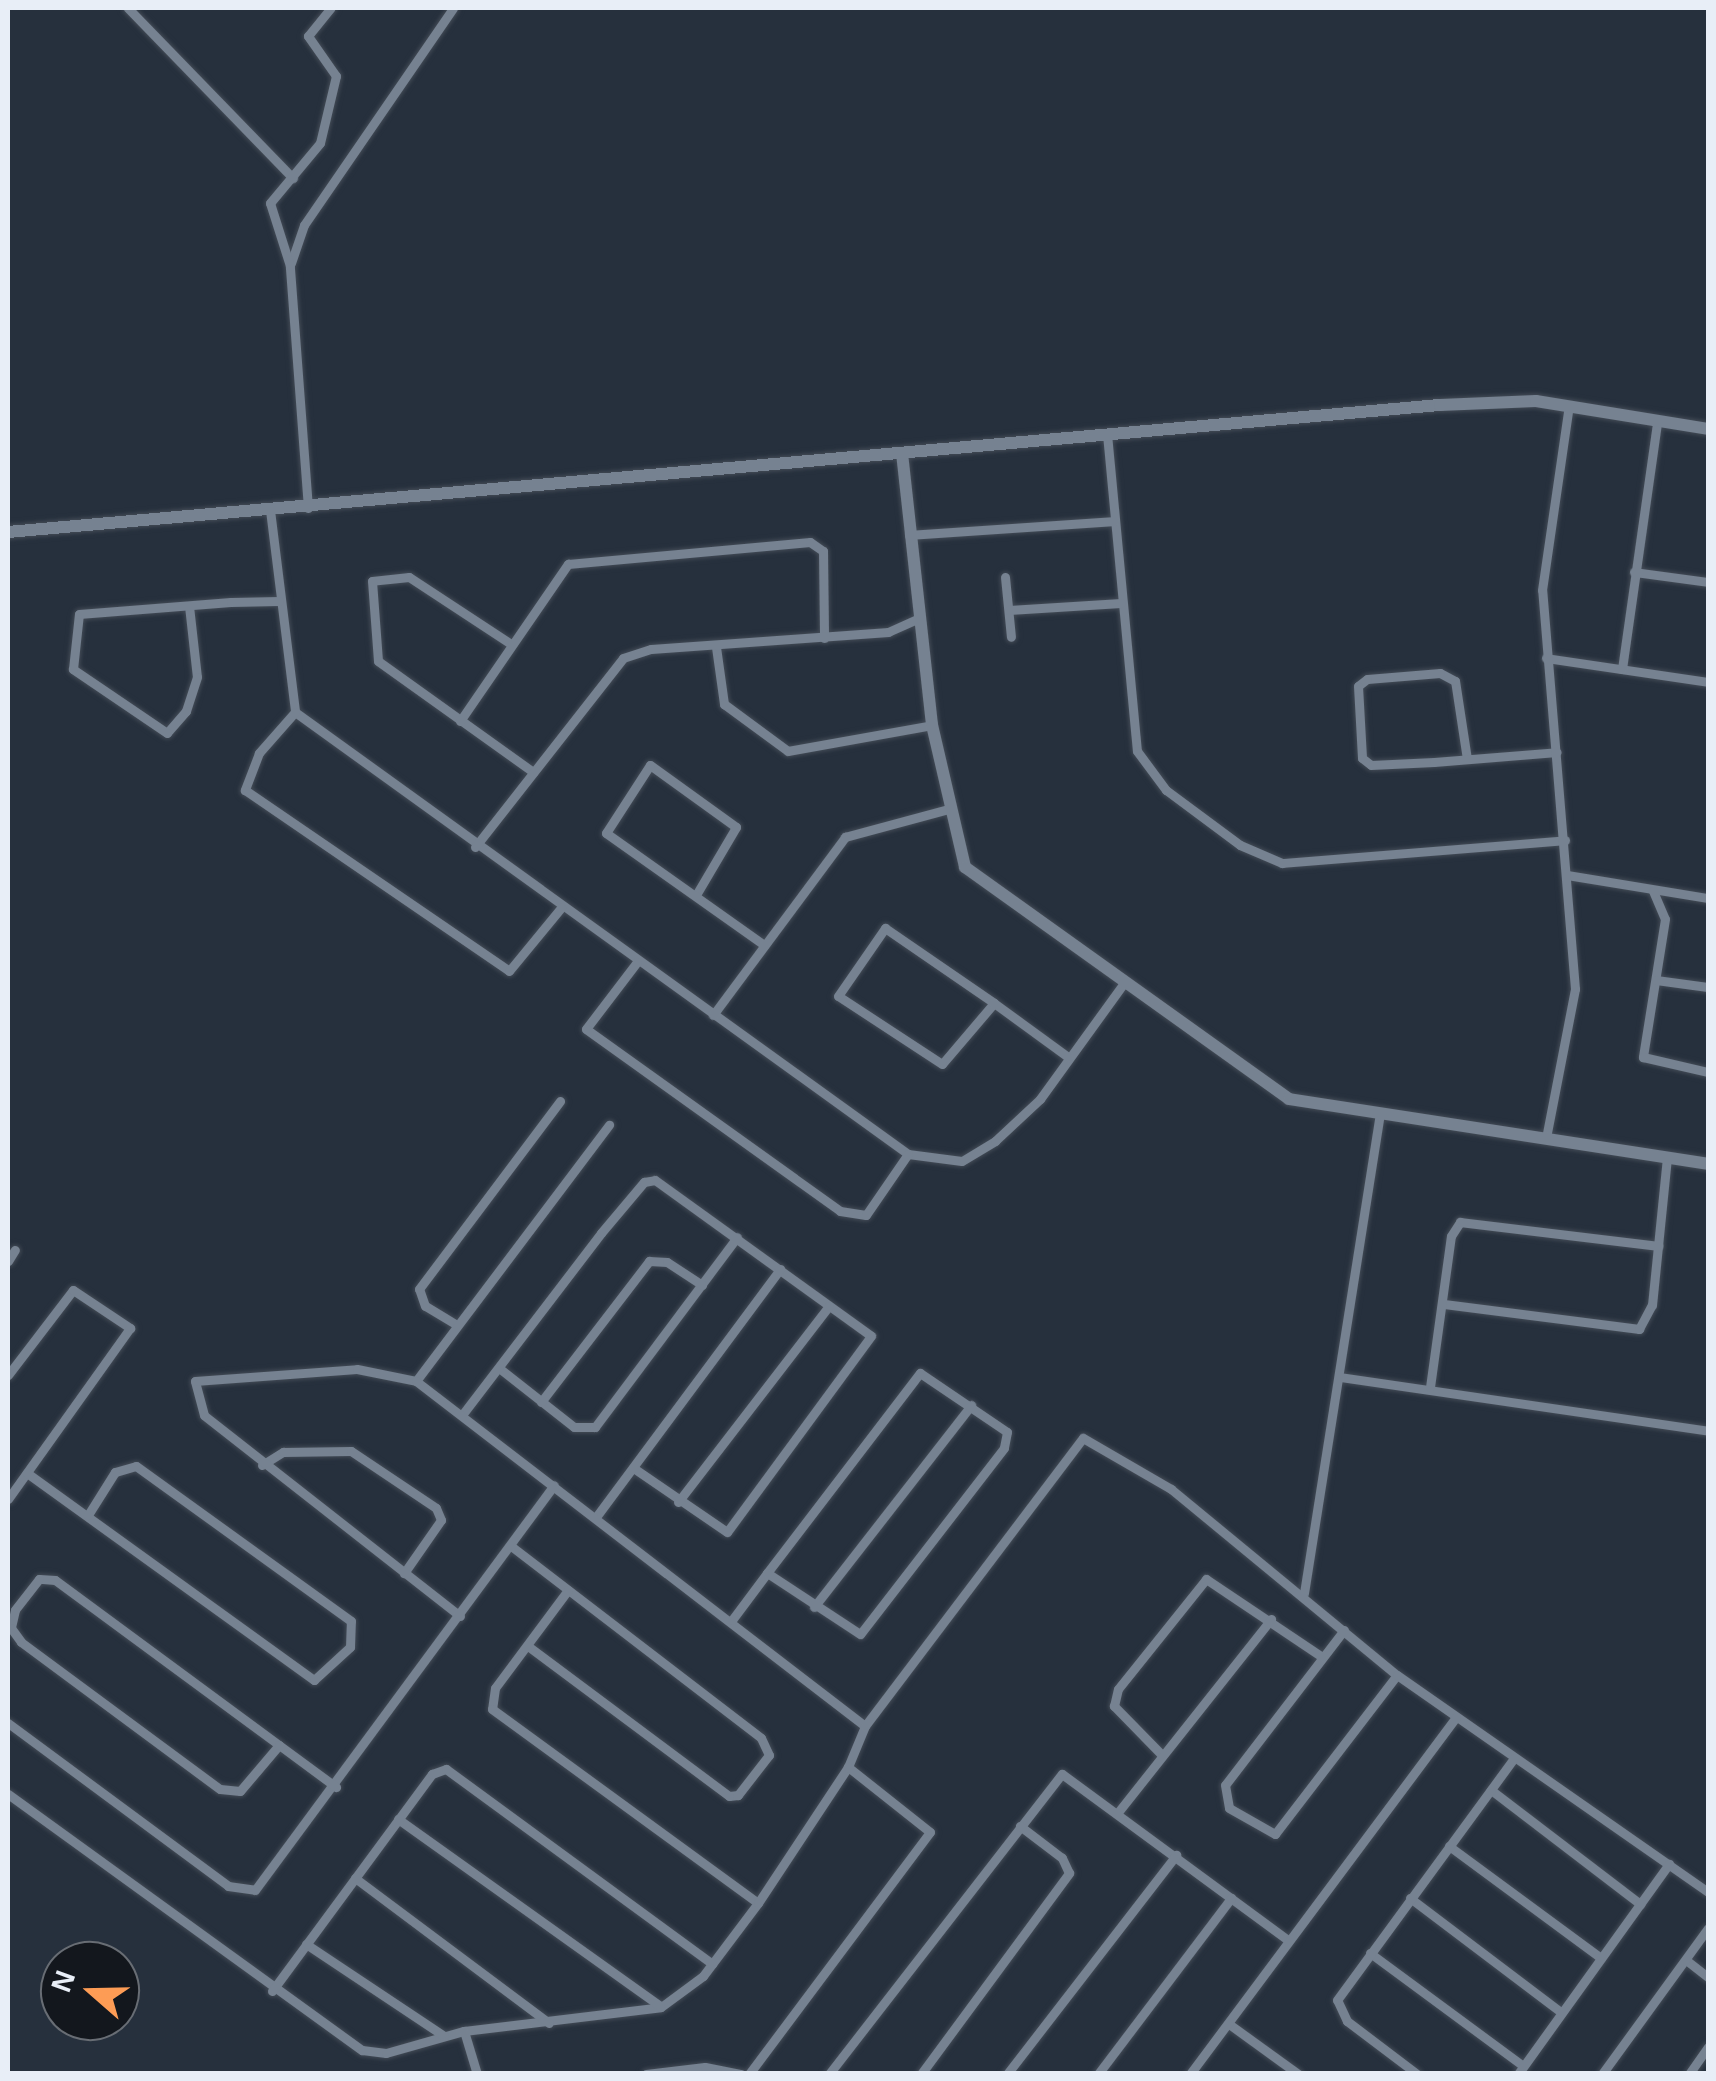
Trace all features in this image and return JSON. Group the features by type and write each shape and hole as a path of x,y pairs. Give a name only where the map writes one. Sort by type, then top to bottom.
{"street":[{"path":"128,8 293,178"},
{"path":"308,508 290,266 270,203 320,143 334,89 335,68 308,36 331,8"},
{"path":"290,266 304,225 454,8"},
{"path":"1546,1138 1575,989 1542,590 1568,405"},
{"path":"8,532 1440,406 1568,405 1708,428"},
{"path":"1622,669 1657,422"},
{"path":"1107,434 1121,603 1142,763 1254,853 1294,864 1565,840"},
{"path":"902,453 932,725 965,867 1289,1099 1379,1118 1546,1138 1708,1164"},
{"path":"270,510 295,712 475,848 908,1154 949,1162 978,1152 1029,1110 1124,983"},
{"path":"908,534 1114,521"},
{"path":"460,720 568,564 810,542 823,551 824,638"},
{"path":"1634,572 1708,582"},
{"path":"511,644 409,577 372,581 378,661 533,772"},
{"path":"1006,577 1011,637"},
{"path":"189,606 197,677 186,711 166,733 73,670 79,614 189,606 280,601"},
{"path":"1009,610 1121,603"},
{"path":"475,848 623,658 888,632 919,618"},
{"path":"716,647 724,704 788,752 932,725"},
{"path":"1546,658 1708,682"},
{"path":"1467,759 1455,680 1440,673 1367,678 1358,686 1362,758 1371,765 1467,759 1556,752"},
{"path":"295,712 259,753 245,790 508,971 561,908"},
{"path":"696,896 736,827 650,764 606,833 764,945"},
{"path":"713,1015 845,837 949,809"},
{"path":"1567,874 1708,898"},
{"path":"1653,891 1665,910 1644,1057 1708,1072"},
{"path":"994,1003 942,1064 838,996 885,928 994,1003 1068,1057"},
{"path":"637,962 586,1029 840,1212 866,1215 908,1154"},
{"path":"1656,980 1708,987"},
{"path":"457,1326 426,1306 419,1289 560,1101"},
{"path":"1304,1593 1379,1118"},
{"path":"416,1381 608,1125"},
{"path":"1444,1304 1634,1330 1650,1315 1668,1158"},
{"path":"462,1415 644,1182 655,1180 871,1338 730,1530 678,1502 634,1469"},
{"path":"1430,1387 1460,1222 1659,1246"},
{"path":"499,1368 579,1429 599,1425 736,1237"},
{"path":"8,1261 15,1250"},
{"path":"541,1402 649,1261 668,1262 702,1285"},
{"path":"596,1518 780,1270"},
{"path":"8,1375 74,1290 130,1328 8,1499"},
{"path":"678,1502 829,1306"},
{"path":"460,1616 204,1416 195,1381 357,1369 416,1381 732,1620 865,1726"},
{"path":"732,1620 766,1573 920,1373 1007,1432 1007,1442 858,1635 766,1573"},
{"path":"1340,1377 1430,1387 1708,1431"},
{"path":"814,1607 970,1405"},
{"path":"8,1794 272,1991 374,2053 464,2031 550,2024 661,2007 712,1964 758,1903 848,1767 865,1726 1083,1438 1171,1489 1304,1593 1397,1675 1708,1892"},
{"path":"262,1464 283,1452 351,1452 436,1508 441,1520 404,1572"},
{"path":"27,1473 314,1680 350,1648 350,1621 136,1466 116,1472 88,1516"},
{"path":"8,1723 239,1890 262,1885 554,1485"},
{"path":"510,1546 761,1738 770,1747 766,1761 738,1796 720,1792 529,1647"},
{"path":"1162,1755 1119,1720 1118,1689 1206,1579 1271,1619 1322,1657"},
{"path":"279,1745 240,1790 226,1792 14,1636 15,1610 39,1580 55,1580 279,1745 336,1787"},
{"path":"568,1590 495,1688 492,1708 758,1903"},
{"path":"1118,1810 1271,1619"},
{"path":"1344,1630 1225,1785 1228,1808 1271,1835 1397,1675"},
{"path":"1190,2074 1456,1717"},
{"path":"1417,2074 1336,2010 1370,1953 1514,1758"},
{"path":"748,2074 930,1832 848,1767"},
{"path":"272,1991 432,1774 446,1769 712,1964"},
{"path":"829,2074 1062,1774 1118,1810 1288,1940"},
{"path":"1491,1790 1640,1904"},
{"path":"398,1819 661,2007"},
{"path":"921,2074 1069,1873 1062,1858 1020,1826"},
{"path":"1450,1846 1601,1958"},
{"path":"1007,2074 1176,1855"},
{"path":"1370,1953 1520,2070 1669,1864"},
{"path":"355,1878 550,2024"},
{"path":"1098,2074 1231,1898"},
{"path":"1410,1898 1562,2012"},
{"path":"1602,2074 1708,1928"},
{"path":"306,1944 444,2036"},
{"path":"1686,1960 1708,1977"},
{"path":"1229,2024 1284,2070 1298,2074"},
{"path":"464,2031 476,2074"},
{"path":"1689,2074 1708,2047"},
{"path":"646,2074 704,2067 740,2074"}]}
